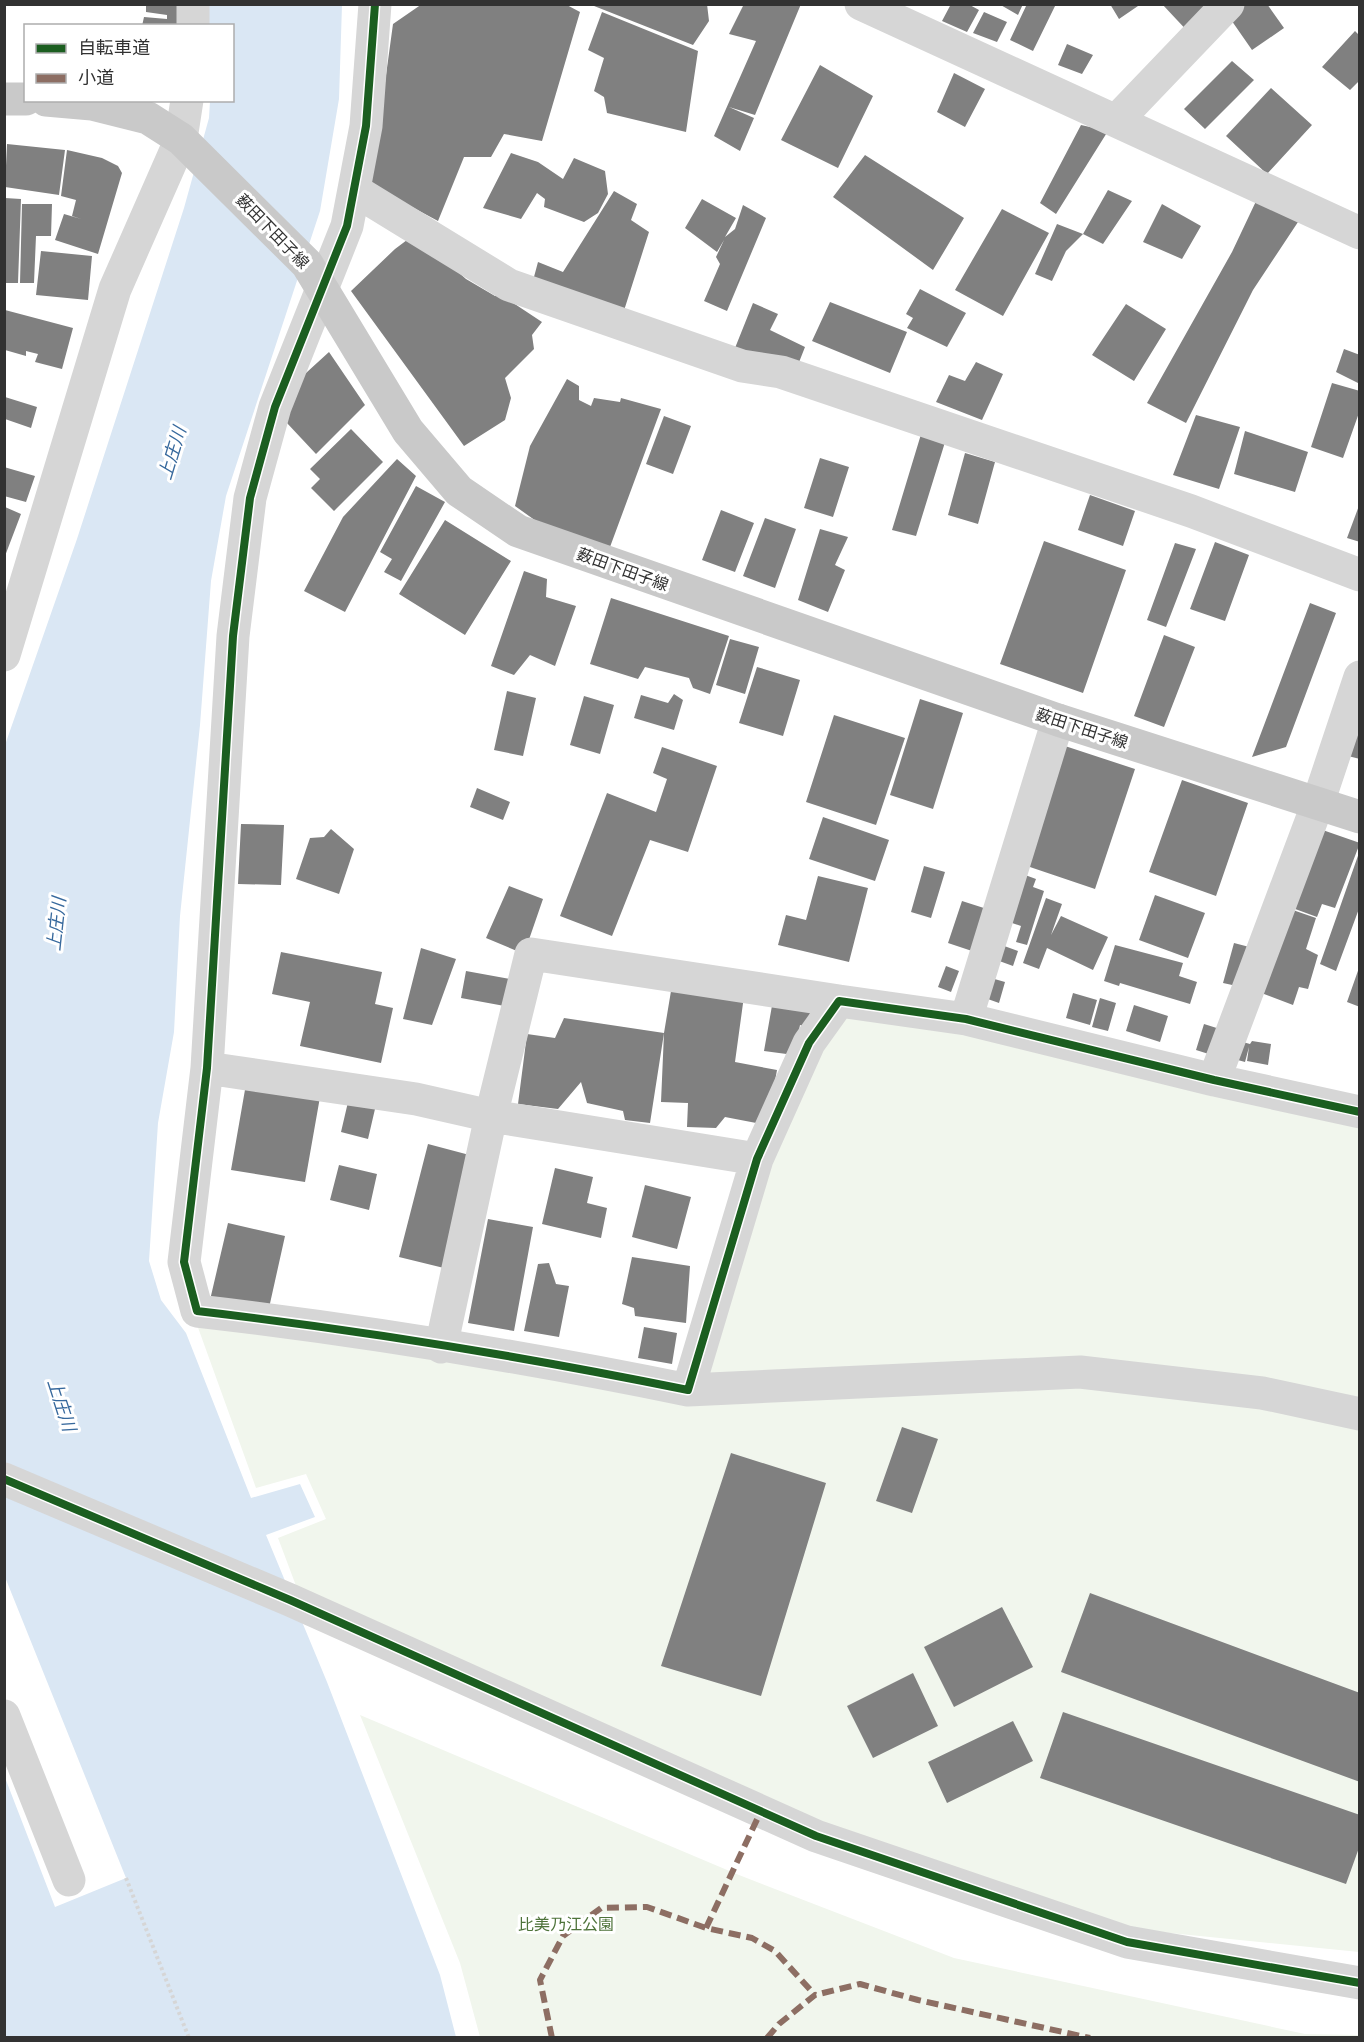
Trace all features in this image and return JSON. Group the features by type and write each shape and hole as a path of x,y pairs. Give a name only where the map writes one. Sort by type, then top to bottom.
{"main road":[{"path":"4,99 24,99"},
{"name":"薮田下田子線","path":"69,102 92,104 148,118 180,139 315,277 408,431 459,490 518,531 1058,720 1359,817"}],"street":[{"path":"193,4 193,24"},
{"path":"375,4 366,126 347,226 336,248 315,277 250,498 233,636 207,1068 184,1262 197,1311 288,1322 441,1347 535,1359 688,1390 1080,1372 1262,1393 1359,1414"},
{"path":"861,4 912,15 1117,120 1359,233"},
{"path":"1117,120 1228,4"},
{"path":"4,655 115,289 180,139 188,102"},
{"path":"354,190 508,285 742,366 781,372 1191,511 1359,575"},
{"path":"1214,1080 1318,803 1359,677"},
{"path":"966,1019 1058,720"},
{"path":"441,1347 491,1116 531,954 966,1019 1214,1080 1359,1112"},
{"path":"688,1390 757,1159 809,1043 838,1000"},
{"path":"207,1068 416,1099 491,1116 757,1159"},
{"path":"4,1479 290,1600 816,1836 1127,1942 1359,1983"},
{"path":"4,1716 69,1880"}],"path":[{"path":"126,1878 189,2037"}],"green space":[{"path":"844,1010 963,1028 1359,1128 1359,1952 1130,1929 818,1823 298,1591 278,1538 326,1519 306,1474 256,1488 196,1322 533,1371 694,1402 766,1161"},
{"name":"比美乃江公園","path":"360,1715 739,1875 954,1958 1305,2034 1359,2035 1359,2037 480,2037 460,1963"}],"water":[{"name":"上庄川","path":"208,5 342,5 339,99 320,211 226,496 211,581 200,725 180,916 174,1032 158,1123 149,1261 161,1300 186,1333 251,1498 300,1484 315,1517 266,1535 327,1682 440,1975 456,2037 5,2037 4,1775 55,1907 126,1878 5,1577 5,745 77,539 184,208 209,118 210,102 234,102 234,24 209,24"}],"building":[{"path":"146,4 182,4 181,24 142,24 144,17 167,19 167,15 146,12"},
{"path":"422,4 565,4 580,12 542,141 504,134 491,157 464,157 438,221 371,185 393,24"},
{"path":"589,4 707,4 709,21 693,45"},
{"path":"744,4 801,4 755,115 729,107 754,118 740,151 714,136 756,41 729,34"},
{"path":"951,4 968,4 979,10 967,32 942,21"},
{"path":"999,4 1023,4 1018,15"},
{"path":"1027,4 1056,4 1033,51 1010,40"},
{"path":"1110,4 1137,4 1138,6 1119,19"},
{"path":"1162,4 1219,4 1192,36"},
{"path":"1240,4 1267,4 1284,28 1252,50 1227,14"},
{"path":"602,12 698,51 686,132 607,113 604,97 594,91 604,58 588,50"},
{"path":"984,12 1007,22 997,42 973,33"},
{"path":"1355,31 1360,36 1360,80 1350,90 1322,67"},
{"path":"1067,44 1093,55 1082,74 1058,65"},
{"path":"1232,61 1254,80 1205,129 1184,109"},
{"path":"820,65 873,96 838,168 781,140"},
{"path":"954,73 985,89 965,127 937,112"},
{"path":"1271,88 1312,125 1267,174 1226,136"},
{"path":"1081,125 1108,131 1056,214 1040,203"},
{"path":"7,144 65,150 59,195 5,187"},
{"path":"67,150 102,158 118,166 122,173 98,254 55,240 64,214 81,219 72,216 76,200 61,196"},
{"path":"511,153 538,162 563,179 574,158 605,171 608,194 598,213 584,222 544,207 545,199 537,193 521,219 483,208"},
{"path":"865,155 964,218 933,270 833,197"},
{"path":"1108,190 1132,201 1103,244 1083,234"},
{"path":"614,191 637,204 631,220 649,232 621,320 531,288 538,262 563,272"},
{"path":"1258,197 1298,222 1253,290 1186,423 1147,403 1232,252"},
{"path":"5,198 21,199 18,283 4,283"},
{"path":"702,199 736,218 725,237 735,229 743,205 766,218 727,311 704,301 720,264 716,257 724,240 717,252 685,228"},
{"path":"22,204 52,204 51,236 36,236 34,283 20,283"},
{"path":"1162,204 1201,226 1182,259 1143,242"},
{"path":"1002,209 1049,233 1003,316 955,290"},
{"path":"1057,224 1083,234 1066,251 1052,281 1035,274"},
{"path":"415,234 466,279 495,296 501,295 542,322 532,335 534,349 505,378 511,398 505,420 464,446 351,291 395,249"},
{"path":"41,251 92,256 88,300 36,295"},
{"path":"920,289 966,313 947,347 907,328 913,318 906,314"},
{"path":"830,302 907,332 890,373 812,341"},
{"path":"753,303 778,314 770,330 805,347 794,375 733,353"},
{"path":"1126,304 1166,329 1134,381 1092,355"},
{"path":"5,310 73,328 62,369 35,362 38,354 26,351 26,356 5,350"},
{"path":"1344,349 1360,355 1360,384 1336,372"},
{"path":"329,352 365,405 316,454 286,422 295,383"},
{"path":"976,362 1003,374 982,420 936,402 949,375 965,381"},
{"path":"567,379 579,386 579,400 591,406 594,398 620,402 621,398 661,409 610,547 543,526 515,506 530,446"},
{"path":"1332,383 1360,391 1360,410 1343,458 1311,447"},
{"path":"5,397 37,407 31,428 5,419"},
{"path":"1196,415 1240,427 1219,489 1173,475"},
{"path":"664,416 691,426 673,474 646,464"},
{"path":"351,429 383,462 334,511 311,488 320,479 310,469"},
{"path":"922,431 946,439 916,536 892,530"},
{"path":"1245,431 1308,452 1295,492 1234,474"},
{"path":"965,453 995,462 978,524 948,515"},
{"path":"820,458 849,467 833,517 804,508"},
{"path":"397,459 416,476 345,612 304,591 343,517"},
{"path":"4,467 35,476 26,502 4,496"},
{"path":"416,486 445,502 401,581 384,572 392,559 380,552"},
{"path":"1090,495 1135,511 1123,546 1078,530"},
{"path":"1360,503 1360,542 1347,538"},
{"path":"5,507 21,514 5,556"},
{"path":"721,510 754,523 735,572 702,560"},
{"path":"765,518 796,529 775,588 743,576"},
{"path":"445,520 511,561 465,635 399,594"},
{"path":"820,529 848,537 835,565 845,570 828,612 798,600"},
{"path":"1044,541 1126,570 1083,693 1000,664"},
{"path":"1215,542 1249,555 1225,621 1190,609"},
{"path":"1175,543 1196,549 1166,627 1147,620"},
{"path":"524,571 547,579 546,597 576,606 555,666 530,655 514,675 491,666"},
{"path":"611,598 729,636 710,694 693,688 689,678 645,667 638,679 590,664"},
{"path":"1310,603 1336,613 1286,747 1252,757"},
{"path":"1164,635 1195,647 1164,727 1134,716"},
{"path":"730,639 759,647 745,694 716,685"},
{"path":"757,667 800,680 783,736 739,723"},
{"path":"507,691 536,698 523,756 494,750"},
{"path":"674,694 683,700 674,730 634,718 641,695 668,703"},
{"path":"584,696 614,705 600,754 570,745"},
{"path":"920,699 963,713 933,809 890,795"},
{"path":"1360,706 1360,759 1344,755"},
{"path":"834,715 905,738 876,825 806,802"},
{"path":"1065,746 1135,769 1095,889 1024,865"},
{"path":"662,747 717,766 688,852 650,840 612,936 560,916 607,793 656,812 667,779 653,773"},
{"path":"1182,780 1248,803 1216,896 1149,872"},
{"path":"477,788 510,802 503,820 470,807"},
{"path":"823,817 889,840 875,881 809,859"},
{"path":"241,824 284,825 281,885 238,884"},
{"path":"1314,827 1360,843 1335,908 1322,904 1317,917 1287,906"},
{"path":"331,829 354,849 339,894 296,879 310,838 324,837"},
{"path":"1360,850 1360,906 1336,971 1320,964"},
{"path":"924,866 945,872 931,918 911,912"},
{"path":"1017,872 1036,879 1033,887 1044,891 1027,945 1016,942 1021,926 1003,920"},
{"path":"818,876 868,888 849,962 778,945 786,915 806,920"},
{"path":"509,886 543,899 524,954 486,938"},
{"path":"1155,895 1205,913 1188,958 1139,940"},
{"path":"1046,898 1062,904 1051,935 1061,916 1108,937 1093,970 1047,948 1039,969 1023,963"},
{"path":"962,901 987,909 972,951 948,943"},
{"path":"1287,908 1316,918 1306,949 1318,955 1308,989 1299,987 1293,1005 1256,991"},
{"path":"996,943 1018,951 1013,966 991,958"},
{"path":"1234,943 1257,949 1246,988 1223,983"},
{"path":"1115,945 1183,963 1179,976 1197,982 1190,1004 1120,983 1119,986 1104,981"},
{"path":"421,948 456,959 432,1025 403,1019"},
{"path":"281,952 382,972 375,1004 393,1008 381,1063 300,1046 310,1002 272,994"},
{"path":"1360,965 1360,1007 1347,1002"},
{"path":"946,966 959,971 951,992 938,987"},
{"path":"466,971 515,980 510,1007 461,998"},
{"path":"991,978 1005,982 999,1003 985,998"},
{"path":"672,985 744,996 735,1062 777,1070 767,1125 725,1117 716,1128 687,1127 688,1103 661,1102 664,1033"},
{"path":"1073,993 1097,1000 1090,1025 1066,1018"},
{"path":"1100,998 1116,1003 1108,1031 1092,1027"},
{"path":"773,1000 812,1007 806,1027 800,1025 794,1055 764,1051"},
{"path":"1134,1005 1168,1016 1160,1042 1126,1031"},
{"path":"564,1018 664,1033 650,1123 625,1120 623,1111 587,1103 581,1082 558,1109 518,1104 527,1034 555,1038"},
{"path":"1204,1024 1223,1030 1215,1056 1196,1050"},
{"path":"1232,1039 1250,1044 1252,1041 1271,1044 1268,1065 1247,1061 1249,1047 1245,1062 1227,1057"},
{"path":"246,1084 320,1097 305,1182 231,1170"},
{"path":"348,1102 375,1109 368,1139 341,1132"},
{"path":"428,1144 477,1157 448,1269 399,1257"},
{"path":"339,1165 377,1174 369,1210 330,1200"},
{"path":"555,1168 593,1177 587,1203 607,1208 601,1238 542,1224"},
{"path":"645,1185 691,1197 677,1249 632,1237"},
{"path":"488,1219 533,1227 514,1331 468,1323"},
{"path":"228,1223 285,1236 269,1308 210,1300"},
{"path":"632,1257 690,1266 686,1323 635,1316 634,1308 622,1304"},
{"path":"549,1263 556,1284 569,1286 559,1337 524,1331 538,1264"},
{"path":"644,1327 677,1333 672,1364 638,1358"},
{"path":"902,1427 938,1439 912,1513 876,1501"},
{"path":"731,1453 826,1483 761,1696 661,1666"},
{"path":"1090,1593 1360,1693 1360,1782 1061,1672"},
{"path":"1002,1607 1033,1667 954,1707 924,1647"},
{"path":"913,1673 938,1726 873,1758 847,1706"},
{"path":"1063,1712 1360,1815 1360,1845 1346,1884 1040,1778"},
{"path":"1013,1721 1033,1761 947,1803 928,1762"}],"marked path":[{"path":"706,1928 761,1811"},
{"path":"552,2038 540,1980 563,1936 601,1908 647,1907 706,1928 752,1938 775,1951 815,1995"},
{"path":"767,2038 779,2024 815,1995 860,1984 918,2000 1090,2038"}],"cycle path":[{"path":"375,4 366,126 347,226 275,407 250,498 233,636 207,1068 184,1262 197,1311 443,1345 688,1390 757,1159 809,1043 839,1001 966,1019 1214,1080 1360,1112"},
{"path":"4,1479 290,1600 816,1836 1127,1942 1360,1983"}]}
